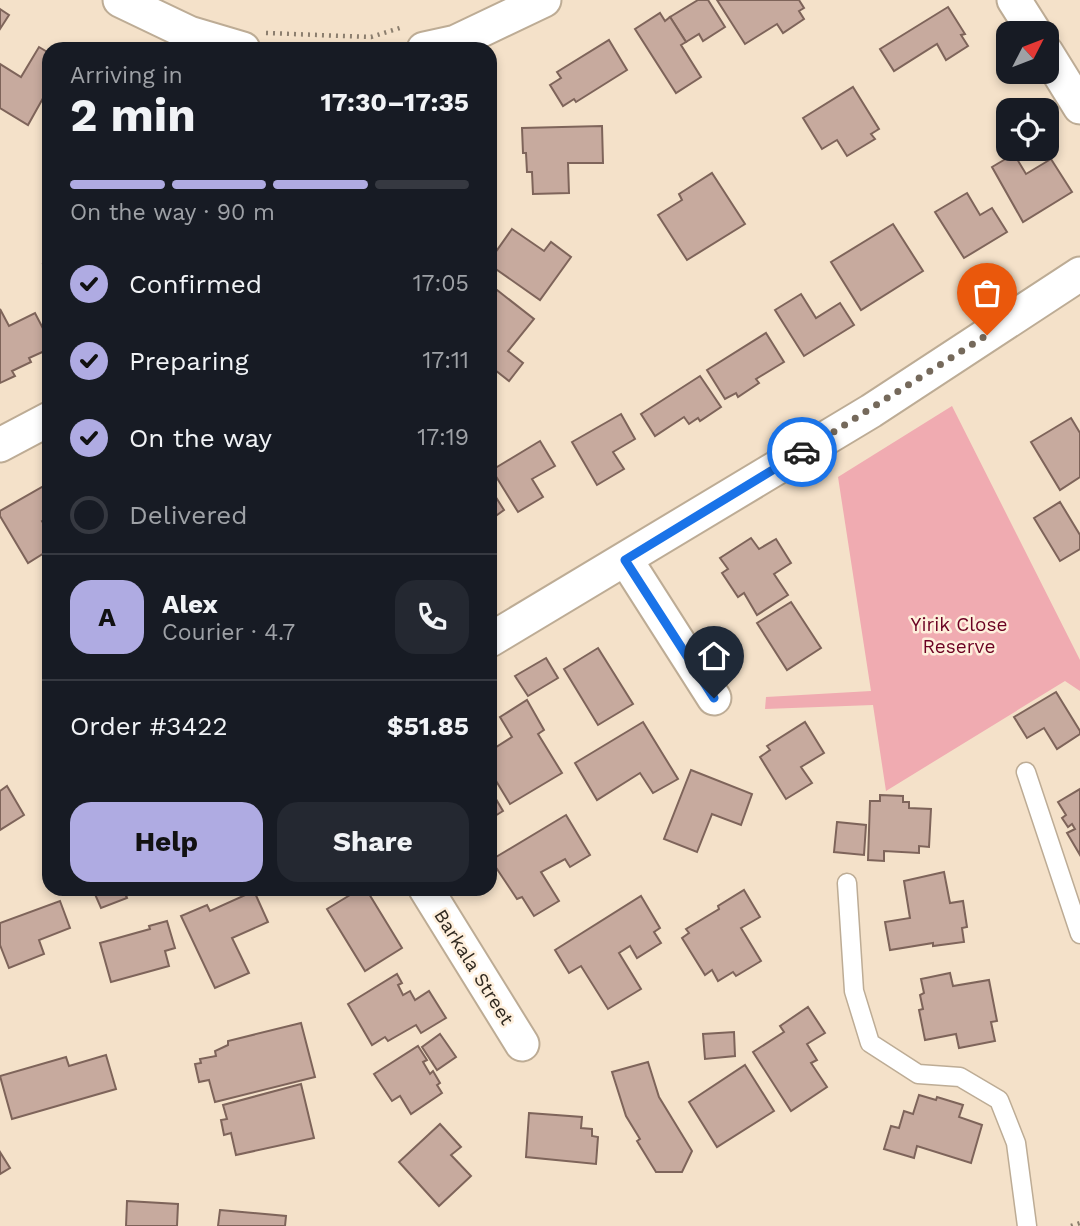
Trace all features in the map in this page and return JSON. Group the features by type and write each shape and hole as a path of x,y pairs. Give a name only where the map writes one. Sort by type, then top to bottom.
{"street":[{"path":"120,0 189,33 250,39"},
{"path":"436,42 544,0"},
{"path":"1014,0 1027,21"},
{"path":"1059,73 1080,107"},
{"path":"497,636 871,411 1080,274"},
{"path":"0,445 42,423"},
{"path":"625,560 714,698"},
{"name":"Barkala Street","path":"430,896 522,1044"}],"lane":[{"path":"1026,772 1080,934"},
{"path":"847,883 854,991 870,1043 918,1074 960,1077 999,1100 1016,1143 1027,1226"}],"path":[{"path":"250,39 268,33 436,42"},
{"path":"1071,1226 1080,1223"}],"green space":[{"name":"Yirik Close Reserve","path":"952,406 1080,660 1080,691 1065,681 886,791 873,705 765,709 766,697 871,691 838,477"}],"building":[{"path":"698,0 708,0 725,27 703,41 699,34 686,42 670,17"},
{"path":"717,0 799,0 804,8 799,11 804,19 783,33 777,24 745,44"},
{"path":"948,7 965,34 961,35 968,46 946,60 937,44 894,71 880,49"},
{"path":"0,9 9,15 0,29"},
{"path":"660,13 665,21 670,17 686,42 681,45 701,77 676,93 635,29"},
{"path":"609,40 627,70 576,102 574,99 563,106 550,85 561,78 557,72"},
{"path":"39,47 42,49 42,100 28,125 0,108 0,64 21,77"},
{"path":"853,87 879,129 871,134 875,139 847,156 837,140 822,149 803,118"},
{"path":"602,126 603,163 568,163 569,193 533,194 532,172 527,172 526,153 523,153 522,128"},
{"path":"1002,161 1018,161 1026,174 1052,161 1072,192 1023,222 992,167"},
{"path":"712,173 745,224 687,260 658,215 682,200 679,194"},
{"path":"967,193 980,215 992,208 1007,232 964,258 935,212"},
{"path":"893,224 923,271 861,310 831,262"},
{"path":"512,229 544,251 551,242 571,257 540,300 497,270 497,250"},
{"path":"497,290 534,319 508,351 523,363 509,381 497,372"},
{"path":"801,294 816,318 840,303 854,325 804,356 775,310"},
{"path":"0,309 9,326 35,313 42,326 42,352 29,358 31,362 12,371 15,376 0,383"},
{"path":"766,333 784,362 756,379 759,383 738,397 736,393 725,399 707,370"},
{"path":"700,376 721,407 700,421 698,418 689,424 684,417 655,436 641,414"},
{"path":"621,414 635,439 613,452 624,469 597,485 572,442"},
{"path":"1071,418 1080,433 1080,477 1060,490 1031,442"},
{"path":"540,441 555,466 532,479 543,497 518,512 497,478 497,467"},
{"path":"42,487 42,554 28,563 0,516 0,511"},
{"path":"497,499 504,510 497,515"},
{"path":"1060,502 1080,535 1080,549 1060,561 1034,518"},
{"path":"751,538 759,549 776,539 791,563 774,574 788,595 757,615 744,593 738,597 722,573 728,569 720,558"},
{"path":"791,602 821,648 787,670 757,623"},
{"path":"598,648 633,704 598,725 564,669"},
{"path":"546,658 558,678 528,696 515,676"},
{"path":"1056,692 1080,731 1080,734 1057,749 1044,728 1027,738 1014,717"},
{"path":"527,700 544,730 538,734 562,773 510,804 497,783 497,747 512,737 500,717"},
{"path":"643,722 678,779 653,793 640,773 597,800 575,763"},
{"path":"805,722 824,753 801,767 812,783 786,799 760,757 770,750 767,746"},
{"path":"691,770 752,794 741,825 712,814 697,852 664,839"},
{"path":"7,786 24,815 0,830 0,791"},
{"path":"1080,789 1080,855 1067,833 1075,829 1072,824 1068,827 1062,818 1066,815 1058,802"},
{"path":"880,795 903,796 903,802 909,802 909,808 931,809 929,847 919,846 919,853 884,851 884,861 868,860 870,801 880,801"},
{"path":"497,801 503,811 497,815"},
{"path":"566,815 590,855 570,867 565,859 541,872 559,901 534,916 522,897 517,899 497,869 497,856"},
{"path":"837,822 866,825 864,855 834,852"},
{"path":"944,872 950,903 963,901 967,927 962,928 964,942 933,946 933,943 890,950 885,922 910,918 904,881"},
{"path":"744,890 760,917 741,928 761,961 736,976 733,972 718,981 712,970 705,975 682,938 689,933 686,929"},
{"path":"96,896 127,898 101,908"},
{"path":"243,896 256,896 268,922 232,938 249,973 215,988 181,916 207,905 210,911"},
{"path":"348,896 370,896 402,948 365,971 327,909"},
{"path":"641,896 660,928 654,932 661,943 637,958 630,946 619,953 641,989 608,1009 581,966 569,973 555,950"},
{"path":"60,901 70,928 39,940 44,954 9,968 0,945 0,923"},
{"path":"167,921 175,948 165,951 169,966 111,982 100,943 150,929 149,926"},
{"path":"950,973 953,986 989,980 997,1021 991,1022 995,1041 959,1048 956,1034 925,1040 919,1010 923,1009 921,979"},
{"path":"397,974 402,983 398,985 403,995 410,991 415,1000 429,991 446,1018 421,1033 416,1025 388,1041 385,1037 372,1045 348,1004"},
{"path":"808,1007 825,1033 807,1044 817,1060 811,1063 827,1087 791,1111 753,1052 784,1032 780,1026"},
{"path":"301,1023 315,1077 215,1102 209,1080 199,1082 195,1064 201,1063 200,1059 216,1056 215,1051 228,1045 228,1041"},
{"path":"734,1032 735,1056 705,1059 703,1034"},
{"path":"440,1034 456,1057 437,1070 422,1047"},
{"path":"418,1046 427,1060 423,1062 430,1074 433,1071 442,1093 411,1114 400,1096 392,1101 374,1074"},
{"path":"106,1055 116,1089 12,1119 0,1076 66,1057 69,1066"},
{"path":"648,1062 659,1097 692,1151 682,1172 656,1172 637,1141 640,1139 626,1116 612,1072"},
{"path":"745,1065 774,1111 717,1147 689,1102"},
{"path":"301,1084 314,1138 236,1155 231,1133 224,1135 221,1120 227,1119 223,1105"},
{"path":"919,1095 963,1105 959,1117 982,1125 971,1163 917,1146 914,1158 884,1149 891,1126 899,1128 904,1111 913,1114"},
{"path":"529,1113 582,1117 581,1128 592,1129 592,1136 598,1137 596,1164 526,1157"},
{"path":"440,1124 461,1147 451,1155 471,1176 439,1206 399,1162"},
{"path":"0,1152 10,1168 0,1174"},
{"path":"127,1201 178,1204 177,1226 126,1226"},
{"path":"220,1210 286,1216 285,1226 218,1226"}],"way so far":[{"path":"802,452 871,411 987,335"}],"route":[{"path":"714,698 625,560 802,452"}]}
